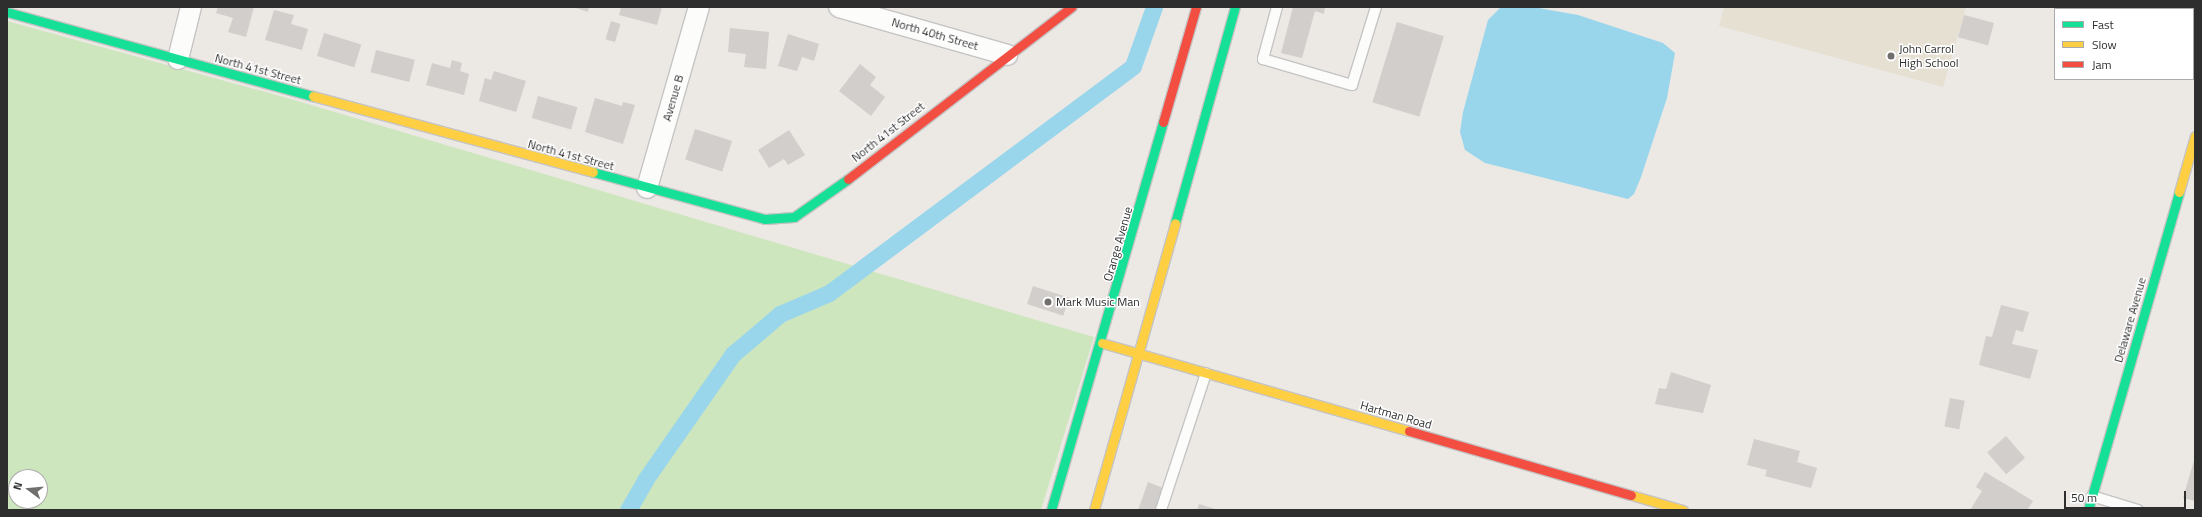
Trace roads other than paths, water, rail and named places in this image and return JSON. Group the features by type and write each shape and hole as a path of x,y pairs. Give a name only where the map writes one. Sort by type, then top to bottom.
{"street":[{"path":"178,59 191,7"},
{"name":"Avenue B","path":"647,188 699,7"},
{"name":"North 40th Street","path":"839,7 1007,54"},
{"name":"North 41st Street","path":"7,12 765,219 794,217 808,210 1007,54 1071,7"},
{"name":"Orange Avenue","path":"1051,510 1102,343 1196,7"},
{"path":"1094,510 1235,7"},
{"name":"Delaware Avenue","path":"2088,510 2195,136"},
{"name":"Hartman Road","path":"1102,343 1683,510"}],"lane":[{"path":"1277,7 1263,59 1352,85 1376,7"},
{"path":"1161,510 1206,373"},
{"path":"2092,496 2138,510"}],"water":[{"path":"1501,7 1533,7 1578,15 1663,43 1675,53 1667,98 1641,177 1634,194 1628,199 1485,163 1465,150 1460,132 1463,112 1488,20"}],"waterway":[{"path":"628,510 645,480 733,354 780,314 829,293 1133,66 1154,7"}],"place":[{"name":"John Carrol High School","path":"1891,56"},
{"name":"Mark Music Man","path":"1048,302"}]}
